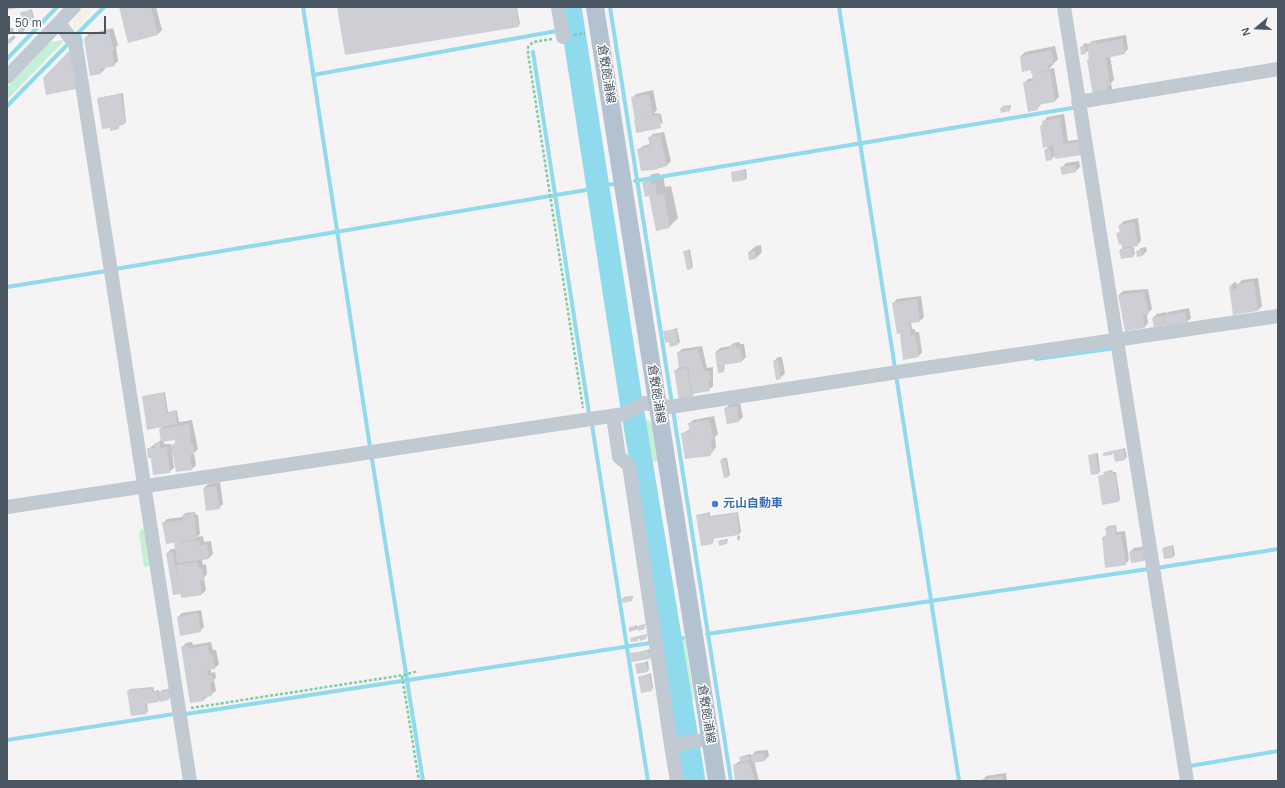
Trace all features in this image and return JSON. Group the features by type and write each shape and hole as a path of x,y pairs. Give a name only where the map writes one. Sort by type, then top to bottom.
{"main road":[{"name":"倉敷飽浦線","path":"595,7 668,407 689,742 717,781"}],"street":[{"path":"7,77 74,7"},
{"path":"558,7 562,32"},
{"path":"1064,7 1119,342 1186,781"},
{"path":"59,23 72,40 77,52 190,781"},
{"path":"1081,104 1278,69"},
{"path":"7,506 613,416 633,409 644,403 668,407 894,372 1119,342 1278,316"},
{"path":"613,416 619,457 629,465 655,642 689,742 677,781"}],"path":[{"path":"562,32 533,42 528,47 528,53 584,420"},
{"path":"187,709 403,678 408,674 418,671"},
{"path":"403,678 419,781"}],"green space":[{"path":"65,40 7,100 7,87 50,42"},
{"path":"642,416 652,423 658,461 647,463 642,435"},
{"path":"148,528 153,565 144,567 139,533 141,529"},
{"path":"685,639 694,699 692,702 686,700 675,641"}],"sand":[{"path":"81,7 95,7 74,30 73,15"}],"building":[{"path":"7,7 18,7 18,8 7,10"},
{"path":"119,7 151,7 158,35 128,43"},
{"path":"337,7 516,7 519,27 345,55"},
{"path":"31,10 33,20 23,23 20,12"},
{"path":"21,22 23,33 19,34 17,23"},
{"path":"109,31 114,50 112,51 115,66 100,69 101,74 90,76 84,38"},
{"path":"7,39 11,39 12,43 7,44"},
{"path":"1122,39 1125,54 1106,58 1110,85 1107,86 1108,94 1093,96 1087,60 1089,59 1087,46 1090,46 1089,43 1095,41 1096,44"},
{"path":"1085,46 1086,54 1081,55 1080,47"},
{"path":"70,50 76,89 46,95 43,78"},
{"path":"1051,50 1054,64 1048,65 1049,70 1031,74 1031,70 1022,72 1020,56"},
{"path":"1050,71 1055,102 1037,105 1038,110 1028,112 1023,82 1033,81 1032,74"},
{"path":"121,94 125,124 119,126 119,129 110,131 110,128 102,129 97,98"},
{"path":"649,94 653,115 635,119 631,97"},
{"path":"1009,106 1010,111 1001,113 1000,108"},
{"path":"659,115 661,128 636,133 634,119"},
{"path":"1060,118 1064,144 1079,142 1081,155 1055,159 1053,146 1043,148 1040,126 1043,125 1042,121"},
{"path":"660,135 667,166 654,170 641,171 637,149 650,147 648,137"},
{"path":"1050,149 1052,160 1046,161 1044,150"},
{"path":"1075,165 1076,172 1062,175 1060,167"},
{"path":"744,170 746,180 732,182 731,172"},
{"path":"651,181 651,184 655,183 657,195 664,194 670,228 656,231 649,196 645,197 642,182"},
{"path":"1134,222 1138,246 1122,248 1122,244 1119,245 1116,233 1120,232 1118,225"},
{"path":"1132,247 1134,257 1121,259 1119,250"},
{"path":"688,250 692,269 687,270 683,251"},
{"path":"1142,250 1143,256 1137,257 1136,251"},
{"path":"755,251 756,259 749,260 748,252"},
{"path":"1254,281 1258,311 1233,315 1229,286 1232,285 1233,290 1237,289 1237,284"},
{"path":"1144,292 1149,314 1143,315 1145,328 1125,331 1118,295"},
{"path":"917,299 920,322 909,323 911,332 897,334 892,303"},
{"path":"1185,312 1187,323 1165,326 1163,316"},
{"path":"1162,316 1164,327 1154,328 1152,318"},
{"path":"676,329 678,345 670,347 669,342 665,343 663,331"},
{"path":"911,332 911,336 915,335 919,357 903,360 900,334"},
{"path":"736,345 736,348 740,347 742,362 723,365 724,372 718,373 715,352 729,349 729,346"},
{"path":"698,349 704,371 710,371 711,379 708,380 710,391 692,394 688,367 679,368 677,352"},
{"path":"778,360 781,379 776,380 773,361"},
{"path":"687,368 692,399 679,401 674,370"},
{"path":"164,393 166,413 176,411 177,424 147,430 142,396"},
{"path":"737,406 739,422 727,424 724,408"},
{"path":"709,420 714,439 711,440 713,452 710,453 711,456 685,459 681,433 690,432 688,423"},
{"path":"189,424 191,437 181,439 190,438 191,444 193,444 194,454 190,455 192,470 176,472 171,445 175,444 175,440 161,442 159,429"},
{"path":"154,443 160,443 160,448 167,447 170,473 153,475 151,458 148,458 147,448 155,448"},
{"path":"1124,449 1125,460 1115,462 1113,451"},
{"path":"1112,451 1112,455 1103,456 1103,453"},
{"path":"1096,454 1099,474 1091,475 1088,455"},
{"path":"725,459 729,477 724,478 720,460"},
{"path":"1111,471 1111,474 1115,473 1119,502 1102,505 1098,476 1104,475 1103,472"},
{"path":"216,486 220,509 206,511 203,488"},
{"path":"194,513 197,539 166,544 162,523 183,520 182,515"},
{"path":"708,513 709,517 737,513 739,535 712,539 713,544 701,546 696,515"},
{"path":"1115,526 1116,535 1121,534 1126,565 1105,568 1102,537 1107,536 1105,528"},
{"path":"199,540 200,546 207,544 209,559 177,563 174,543"},
{"path":"726,540 727,544 719,546 718,541"},
{"path":"1172,546 1173,558 1164,559 1162,548"},
{"path":"1143,550 1144,561 1131,563 1129,552"},
{"path":"173,552 179,587 176,565 197,562 199,568 202,568 204,580 200,580 202,595 181,598 181,594 173,595 166,553"},
{"path":"632,597 632,601 622,603 621,599"},
{"path":"198,613 201,632 180,636 177,617"},
{"path":"644,625 645,629 638,631 637,626"},
{"path":"635,626 636,630 629,632 629,627"},
{"path":"646,635 646,639 640,641 639,636"},
{"path":"637,637 638,641 631,642 630,638"},
{"path":"188,645 189,649 208,645 209,654 212,653 215,669 207,670 208,676 212,675 213,682 210,683 212,696 203,697 204,701 190,703 181,647"},
{"path":"648,651 650,659 631,662 630,653"},
{"path":"646,662 648,672 637,674 635,664"},
{"path":"650,675 652,691 641,693 638,676"},
{"path":"142,688 143,690 151,688 152,692 157,691 159,702 145,704 147,714 131,716 127,691"},
{"path":"168,690 169,700 160,702 159,692"},
{"path":"764,753 765,761 752,763 751,755"},
{"path":"749,756 750,760 740,762 739,757"},
{"path":"749,762 755,781 735,781 733,765"},
{"path":"1002,776 1003,781 980,781 980,780"}],"waterway":[{"path":"7,59 57,7"},
{"path":"77,34 104,7"},
{"path":"303,7 370,447"},
{"path":"570,7 631,401 694,781"},
{"path":"610,7 731,781"},
{"path":"839,7 959,781"},
{"path":"313,75 573,28"},
{"path":"79,33 81,44"},
{"path":"7,106 70,42"},
{"path":"533,52 589,413"},
{"path":"635,181 1078,107"},
{"path":"598,186 614,184"},
{"path":"115,269 598,188"},
{"path":"7,287 106,271"},
{"path":"1036,359 1116,348"},
{"path":"592,425 648,781"},
{"path":"372,459 423,781"},
{"path":"1156,568 1278,549"},
{"path":"707,634 1148,569"},
{"path":"186,714 683,638"},
{"path":"7,740 174,714"},
{"path":"1190,766 1278,751"}],"place":[{"name":"元山自動車","path":"715,504"}]}
